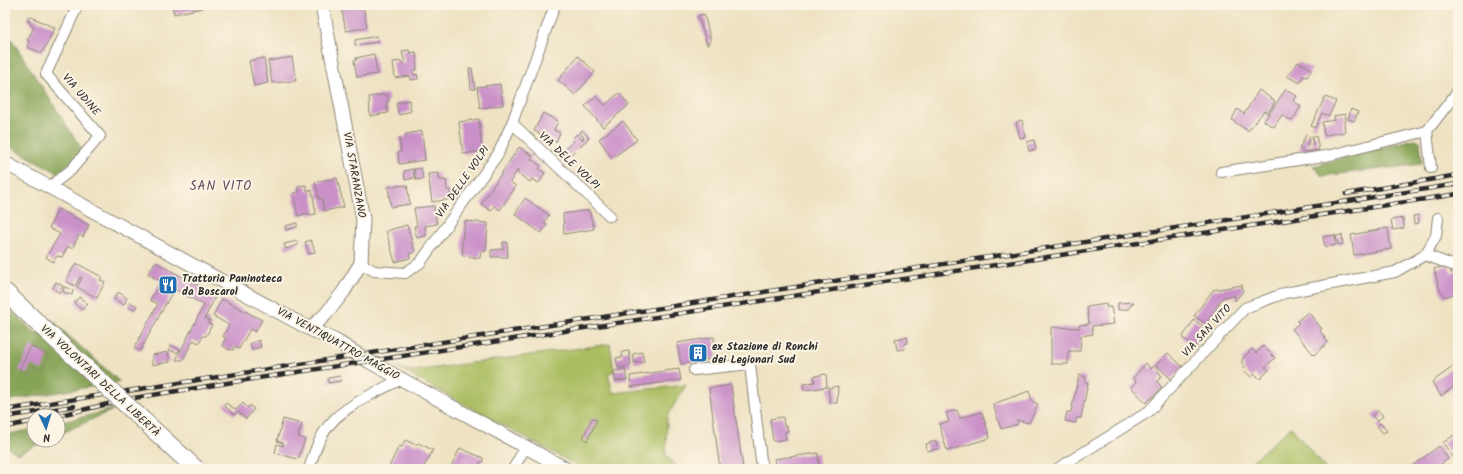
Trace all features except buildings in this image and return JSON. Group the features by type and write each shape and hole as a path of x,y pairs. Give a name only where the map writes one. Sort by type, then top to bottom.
{"main road":[{"name":"VIA VOLONTARI DELLA LIBERTÀ","path":"5,292 196,469"}],"street":[{"name":"VIA UDINE","path":"49,187 71,170 100,136 46,74 78,5"},
{"name":"VIA STARANZANO","path":"310,329 326,314 344,291 361,264 363,219 322,5"},
{"name":"VIA DELLE VOLPI","path":"361,264 374,271 405,273 420,263 498,154 512,123 555,5"},
{"path":"1221,172 1331,155 1427,131 1458,91"},
{"name":"VIA DELE VOLPI","path":"512,123 610,216"},
{"path":"1427,131 1431,168"},
{"name":"VIA VENTIQUATTRO MAGGIO","path":"5,163 310,329 336,341 524,448 566,469"},
{"path":"1438,218 1436,236 1424,256 1458,267"},
{"name":"VIA SAN VITO","path":"1057,469 1148,412 1245,308 1285,293 1395,272 1424,256"},
{"path":"694,370 750,364 762,469"},
{"path":"309,469 316,447 330,424 347,409 401,379"},
{"path":"513,469 524,448"}],"green space":[{"path":"5,29 83,151 58,173 5,144"},
{"path":"1414,139 1420,141 1422,164 1322,176 1313,166"},
{"path":"5,305 36,334 51,320 120,382 5,401"},
{"path":"610,344 614,371 608,374 613,393 686,385 667,417 666,455 679,469 583,469 396,367 413,371"},
{"path":"115,409 66,431 66,421"},
{"path":"1291,427 1326,469 1243,469"},
{"path":"26,431 26,448 30,448 18,454 5,446 5,435"}],"railway":[{"path":"1346,194 1458,175"},
{"path":"5,410 1458,184"},
{"path":"66,414 134,398 233,382 1458,194"},
{"path":"5,417 74,406"},
{"path":"5,427 26,423"}],"place":[{"name":"Trattoria Paninoteca da Boscarol","path":"168,285"},
{"name":"ex Stazione di Ronchi dei Legionari Sud","path":"698,353"}],"district":[{"name":"SAN VITO","path":"221,186"}]}
